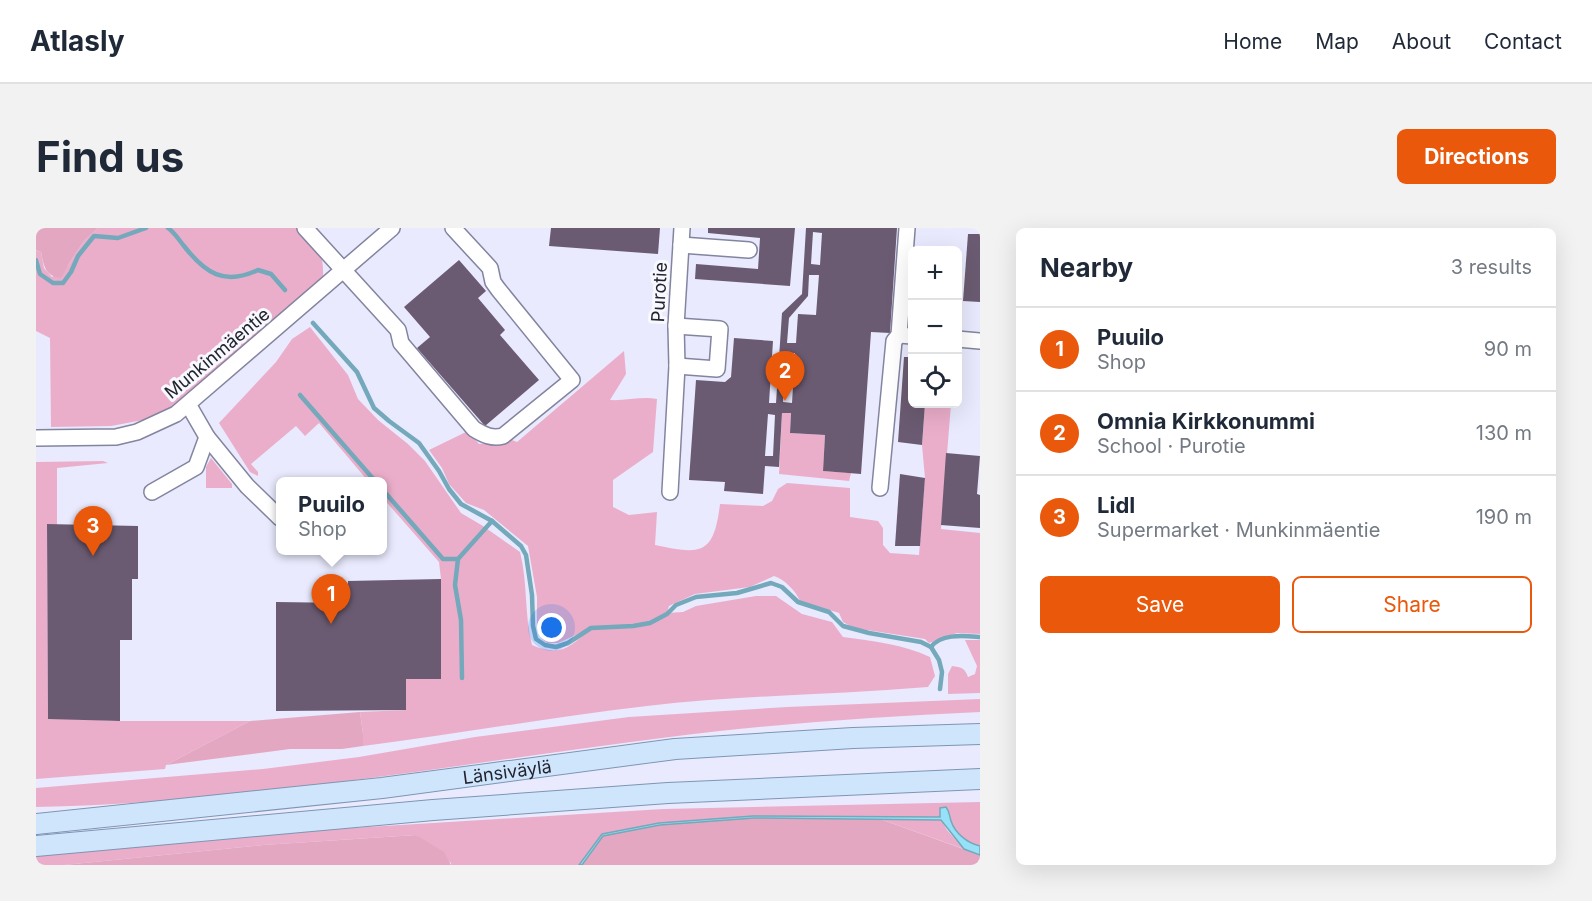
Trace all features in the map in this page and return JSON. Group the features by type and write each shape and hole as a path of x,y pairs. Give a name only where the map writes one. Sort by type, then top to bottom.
{"main road":[{"name":"Länsiväylä","path":"36,824 382,788 675,749 853,738 980,734"},
{"name":"Länsiväylä","path":"36,846 433,810 702,791 980,779"}],"street":[{"path":"305,228 399,330 401,343 474,429 485,436 495,438 503,436 572,380 498,289 493,282 490,268 453,228"},
{"name":"Munkinmäentie","path":"36,438 116,438 155,425 177,414 392,228"},
{"name":"Purotie","path":"670,492 682,228"},
{"path":"880,488 894,341 906,336 907,228"},
{"path":"681,245 749,250"},
{"path":"676,326 720,329 717,369 677,362"},
{"path":"962,339 980,341"},
{"path":"188,404 207,437 247,486 276,514"},
{"path":"152,492 196,467 207,437"}],"shaded area":[{"path":"36,228 98,228 84,241 61,278 48,273 41,252 36,250"},
{"path":"98,228 298,228 310,239 321,255 323,278 177,404 143,420 111,426 51,427 50,338 36,331 36,250 41,252 44,268 52,277 68,265 84,241"},
{"path":"310,327 348,375 358,399 378,420 425,461 461,513 520,552 532,645 550,650 570,646 589,629 558,643 547,643 542,639 537,630 537,597 528,546 484,510 466,503 449,484 442,468 429,450 468,431 479,444 512,440 517,442 624,351 626,374 610,400 657,399 653,452 613,480 613,507 629,515 657,512 655,545 684,550 702,547 709,542 714,533 720,504 763,506 772,501 778,489 787,483 850,488 850,517 878,521 883,528 883,545 890,553 919,555 925,478 922,445 925,408 951,408 941,529 980,533 980,634 957,633 929,643 925,639 854,628 843,622 839,613 800,601 789,586 774,576 750,587 695,594 669,606 667,613 683,612 696,606 756,596 776,596 802,614 832,622 843,637 898,646 930,657 935,676 928,687 647,706 363,746 360,712 406,710 406,679 441,678 439,562 387,503 387,477 365,477 319,423 305,436 296,426 251,464 258,472 258,476 250,472 219,423 276,362 292,339"},
{"path":"782,413 791,413 790,433 825,435 823,471 851,473 849,481 779,474"},
{"path":"211,458 232,484 232,488 206,488 206,467"},
{"path":"103,461 108,463 57,468 57,526 47,525 48,718 120,721 250,721 166,765 165,769 36,779 36,462"},
{"path":"965,640 980,640 980,693 948,694 948,674 952,666 962,668 968,677 975,674 977,666"},
{"path":"980,699 980,712 741,729 272,790 115,804 36,807 36,788 263,769 359,757 475,737 629,717 787,707"},
{"path":"360,712 363,746 342,749 290,749 166,765 250,721"},
{"path":"980,802 980,846 969,842 959,834 950,814 940,817 753,816 659,823 602,834 579,865 451,865 416,835 263,845 64,865 36,865 36,854 319,830 663,809"},
{"path":"754,818 880,819 980,855 980,865 582,865 603,836 660,825"},
{"path":"880,819 941,820 964,849"},
{"path":"416,835 444,852 451,865 64,865 263,845"}],"water":[{"path":"946,807 955,830 966,840 980,846 980,855 964,849 941,820 754,818 660,825 603,836 582,865 579,865 602,834 659,823 753,816 940,817 940,808"}],"building":[{"path":"551,228 660,228 658,254 549,246"},
{"path":"708,228 795,228 790,286 695,279 696,264 758,269 760,238 708,233"},
{"path":"806,228 897,228 890,333 871,332 861,474 823,471 825,435 790,433 791,413 782,413 779,467 765,466 763,494 724,491 725,482 689,480 696,380 725,382 731,377 734,338 773,341 769,403 776,403 782,313 802,294","holes":["813,232 822,233 820,265 811,264","809,275 819,275 816,315 798,314 796,343 787,343 789,318 808,296","787,353 795,353 792,403 783,402","768,414 775,415 773,456 765,456"]},
{"path":"968,234 980,234 980,302 963,301"},
{"path":"459,260 486,291 478,298 505,330 500,335 539,380 485,426 417,348 430,337 404,307"},
{"path":"904,357 908,357 908,408 925,408 922,445 898,442"},
{"path":"946,453 980,456 977,494 980,495 980,528 941,525"},
{"path":"900,474 925,478 920,546 895,546"},
{"path":"47,524 138,526 138,579 132,579 132,640 120,640 120,721 48,719"},
{"path":"441,579 441,679 406,679 406,710 276,711 276,602 348,603 348,581"}],"waterway":[{"path":"36,260 40,274 53,283 63,283 78,256 94,236 118,238 146,228"},
{"path":"168,228 208,270 225,277 246,275 258,270 271,274 285,290"},
{"path":"313,323 357,372 374,408 419,443 461,504 492,521 521,546 526,555 536,639 545,645 556,647 568,643 591,628 650,623 667,614 676,605 696,597 737,593 771,583 782,587 798,602 829,612 843,626 921,642 931,647 939,660 942,672 940,689"},
{"path":"300,395 372,477"},
{"path":"387,495 443,559 458,559"},
{"path":"462,678 461,620 455,585 458,559 492,521"},
{"path":"931,647 947,637 980,637"}],"place":[{"name":"Omnia Kirkkonummi","path":"785,401"},
{"name":"Lidl","path":"93,556"},
{"name":"Puuilo","path":"331,624"}]}
